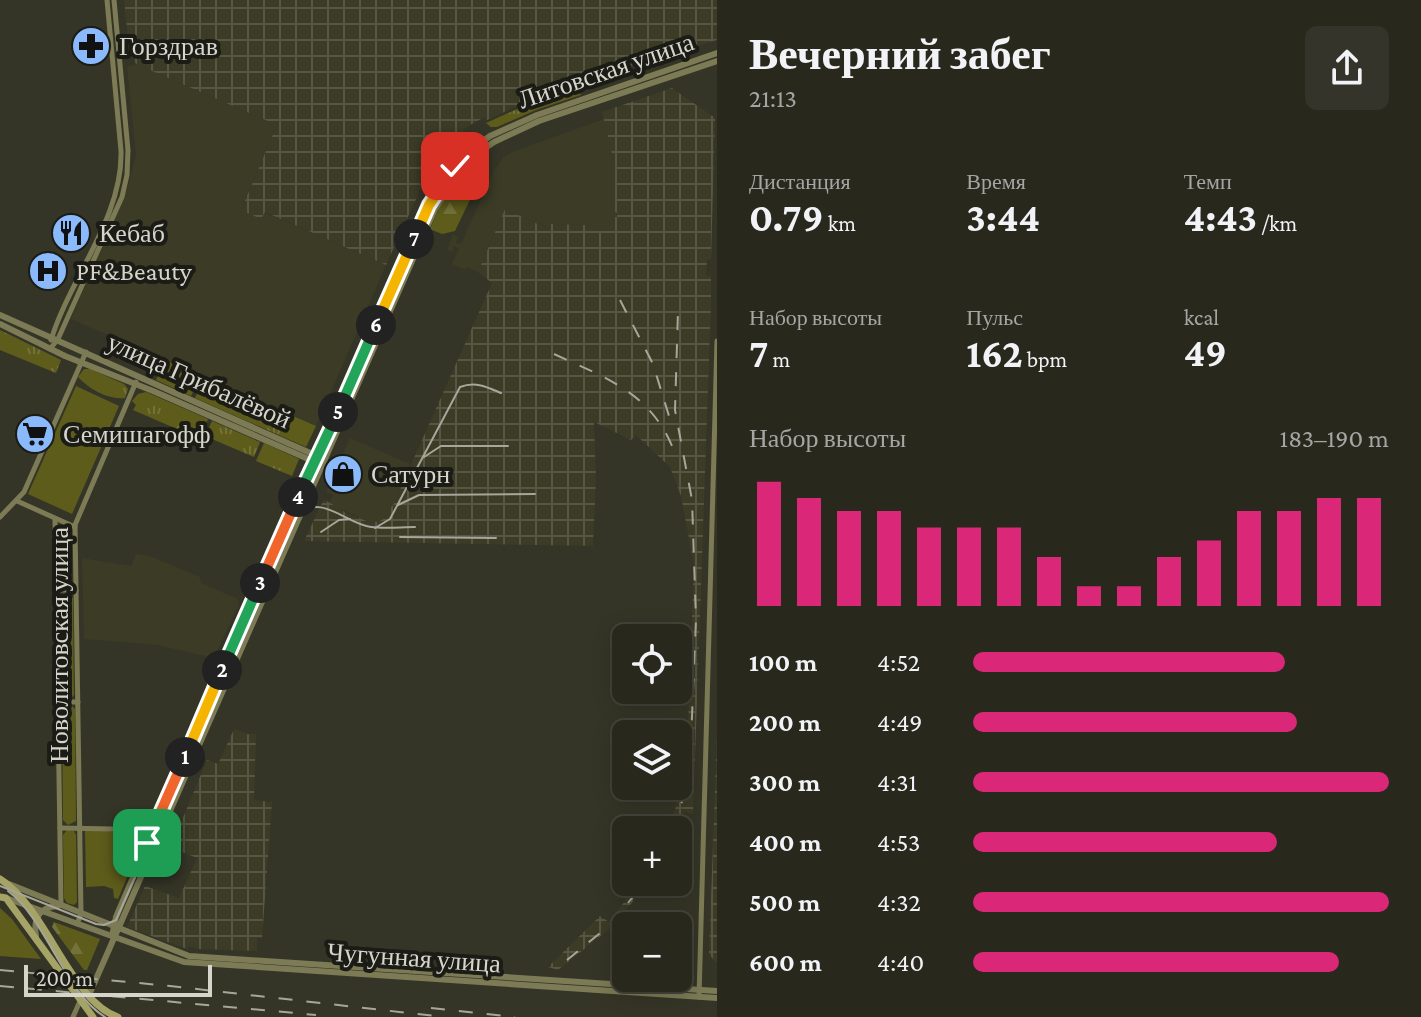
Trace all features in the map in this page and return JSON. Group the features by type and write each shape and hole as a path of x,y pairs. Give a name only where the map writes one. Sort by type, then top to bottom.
{"main road":[{"path":"3,881 27,905 89,995 101,1009 118,1017"},
{"path":"3,898 93,1017"}],"street":[{"path":"55,338 121,175 107,0"},
{"path":"50,349 117,208 127,175 128,150 114,0"},
{"name":"Литовская улица","path":"89,995 317,460 429,205 448,176 467,153 498,132 537,115 717,53"},
{"name":"Литовская улица","path":"317,460 435,209 471,158 494,142 539,121 717,61"},
{"name":"улица Грибалёвой","path":"0,315 317,460"},
{"name":"улица Грибалёвой","path":"0,324 50,349 137,380"},
{"path":"699,994 717,341"},
{"path":"0,517 24,492 86,352"},
{"name":"Новолитовская улица","path":"77,924 81,914 75,527 137,380"},
{"path":"17,501 75,527"},
{"name":"Новолитовская улица","path":"55,519 61,906"},
{"path":"57,590 76,590"},
{"path":"58,702 78,702"},
{"path":"60,828 113,829 151,845"},
{"name":"Чугунная улица","path":"3,881 189,956 699,994 717,998"},
{"name":"Чугунная улица","path":"3,898 184,962 699,994 717,991"},
{"path":"37,942 36,918 42,911 61,906"},
{"path":"73,1017 80,1001"}],"shaded area":[{"path":"124,0 717,0 717,40 623,68 523,103 487,120 485,117 468,126 426,170 420,184 422,186 386,265 265,212 261,219 241,210 277,125 136,64 129,49"},
{"path":"136,64 277,125 241,209 264,212 386,265 316,426 71,319 128,187 136,155 127,67"},
{"path":"672,88 715,118 711,259 707,260 706,275 711,276 711,302 693,814 684,812 682,816 672,816 677,800 692,800 692,720 688,720 689,704 692,704 694,565 681,496 670,467 636,435 631,440 594,422 596,480 593,546 304,541 324,499 346,513 372,523 382,520 393,505 492,283 478,272 505,209 549,229 550,224 590,225 591,231 603,231 603,217 617,217 615,166 602,112"},
{"path":"604,119 615,166 615,212 618,212 618,217 603,232 590,231 590,225 551,224 550,229 505,209 478,272 452,264 459,249 454,246 452,252 447,250 453,234 458,237 456,243 461,244 494,170 503,158"},
{"path":"350,438 410,464 393,505 382,520 372,523 329,504 333,495 326,492"},
{"path":"136,554 150,556 200,577 201,583 238,599 239,604 214,658 157,645 84,639 82,558 131,566"},
{"path":"234,729 256,734 254,800 272,802 262,938 257,938 257,951 189,946 187,949 127,927 145,886 179,898 197,858 182,852 169,831 171,827 177,829 182,820 207,760 218,764"},
{"path":"717,735 717,964 709,954"},
{"path":"625,896 637,896 624,912 617,912"},
{"path":"600,916 609,922 612,918 612,927 558,970 548,967"}],"green space":[{"path":"578,88 581,95 497,127 486,123 524,106"},
{"path":"479,157 487,164 455,231 442,234 430,229 450,190 463,171"},
{"path":"0,330 61,360 56,373 0,350"},
{"path":"165,360 201,376 191,396 156,380"},
{"path":"84,369 124,384 128,389 125,398 106,396 88,386 78,377"},
{"path":"204,377 316,426 306,447 195,398"},
{"path":"76,386 119,406 72,514 28,494"},
{"path":"146,392 208,419 200,439 133,410 136,405 132,401 138,394"},
{"path":"212,421 260,442 254,457 205,436"},
{"path":"264,443 299,459 292,476 256,461"},
{"path":"64,593 73,598 74,695 70,699 61,695 60,598"},
{"path":"65,705 75,709 76,821 68,825 63,820 62,709"},
{"path":"67,830 74,831 76,835 77,902 74,905 64,898 63,835"},
{"path":"85,830 110,831 141,844 118,899 114,898 113,889 86,887"},
{"path":"0,908 12,919 41,959 0,956"},
{"path":"54,922 100,939 87,970 52,927"}],"tram line":[{"path":"375,528 390,519 460,387 476,385 501,393"},
{"path":"424,457 441,446 508,446"},
{"path":"398,505 419,495 535,494"},
{"path":"0,886 96,924 104,925 116,920 295,515 315,507 371,527 415,527"},
{"path":"321,532 339,520 350,519"},
{"path":"400,537 496,538"},
{"path":"8,891 33,919 79,991 105,1017"}],"railway":[{"path":"620,300 653,364 669,416"},
{"path":"677,816 690,765 696,619 692,500 675,410 678,311"},
{"path":"554,354 609,380 640,401 665,431 674,451"},
{"path":"567,960 610,925 634,896"},
{"path":"0,970 444,1017"},
{"path":"0,986 316,1015"},
{"path":"431,1008 515,1017"}],"place":[{"name":"Горздрав","path":"91,46"},
{"name":"Кебаб","path":"71,233"},
{"name":"PF&Beauty","path":"48,271"},
{"name":"Семишагофф","path":"35,434"},
{"name":"Сатурн","path":"343,474"}],"route":[{"path":"147,843 417,230 429,205 455,166"}]}
